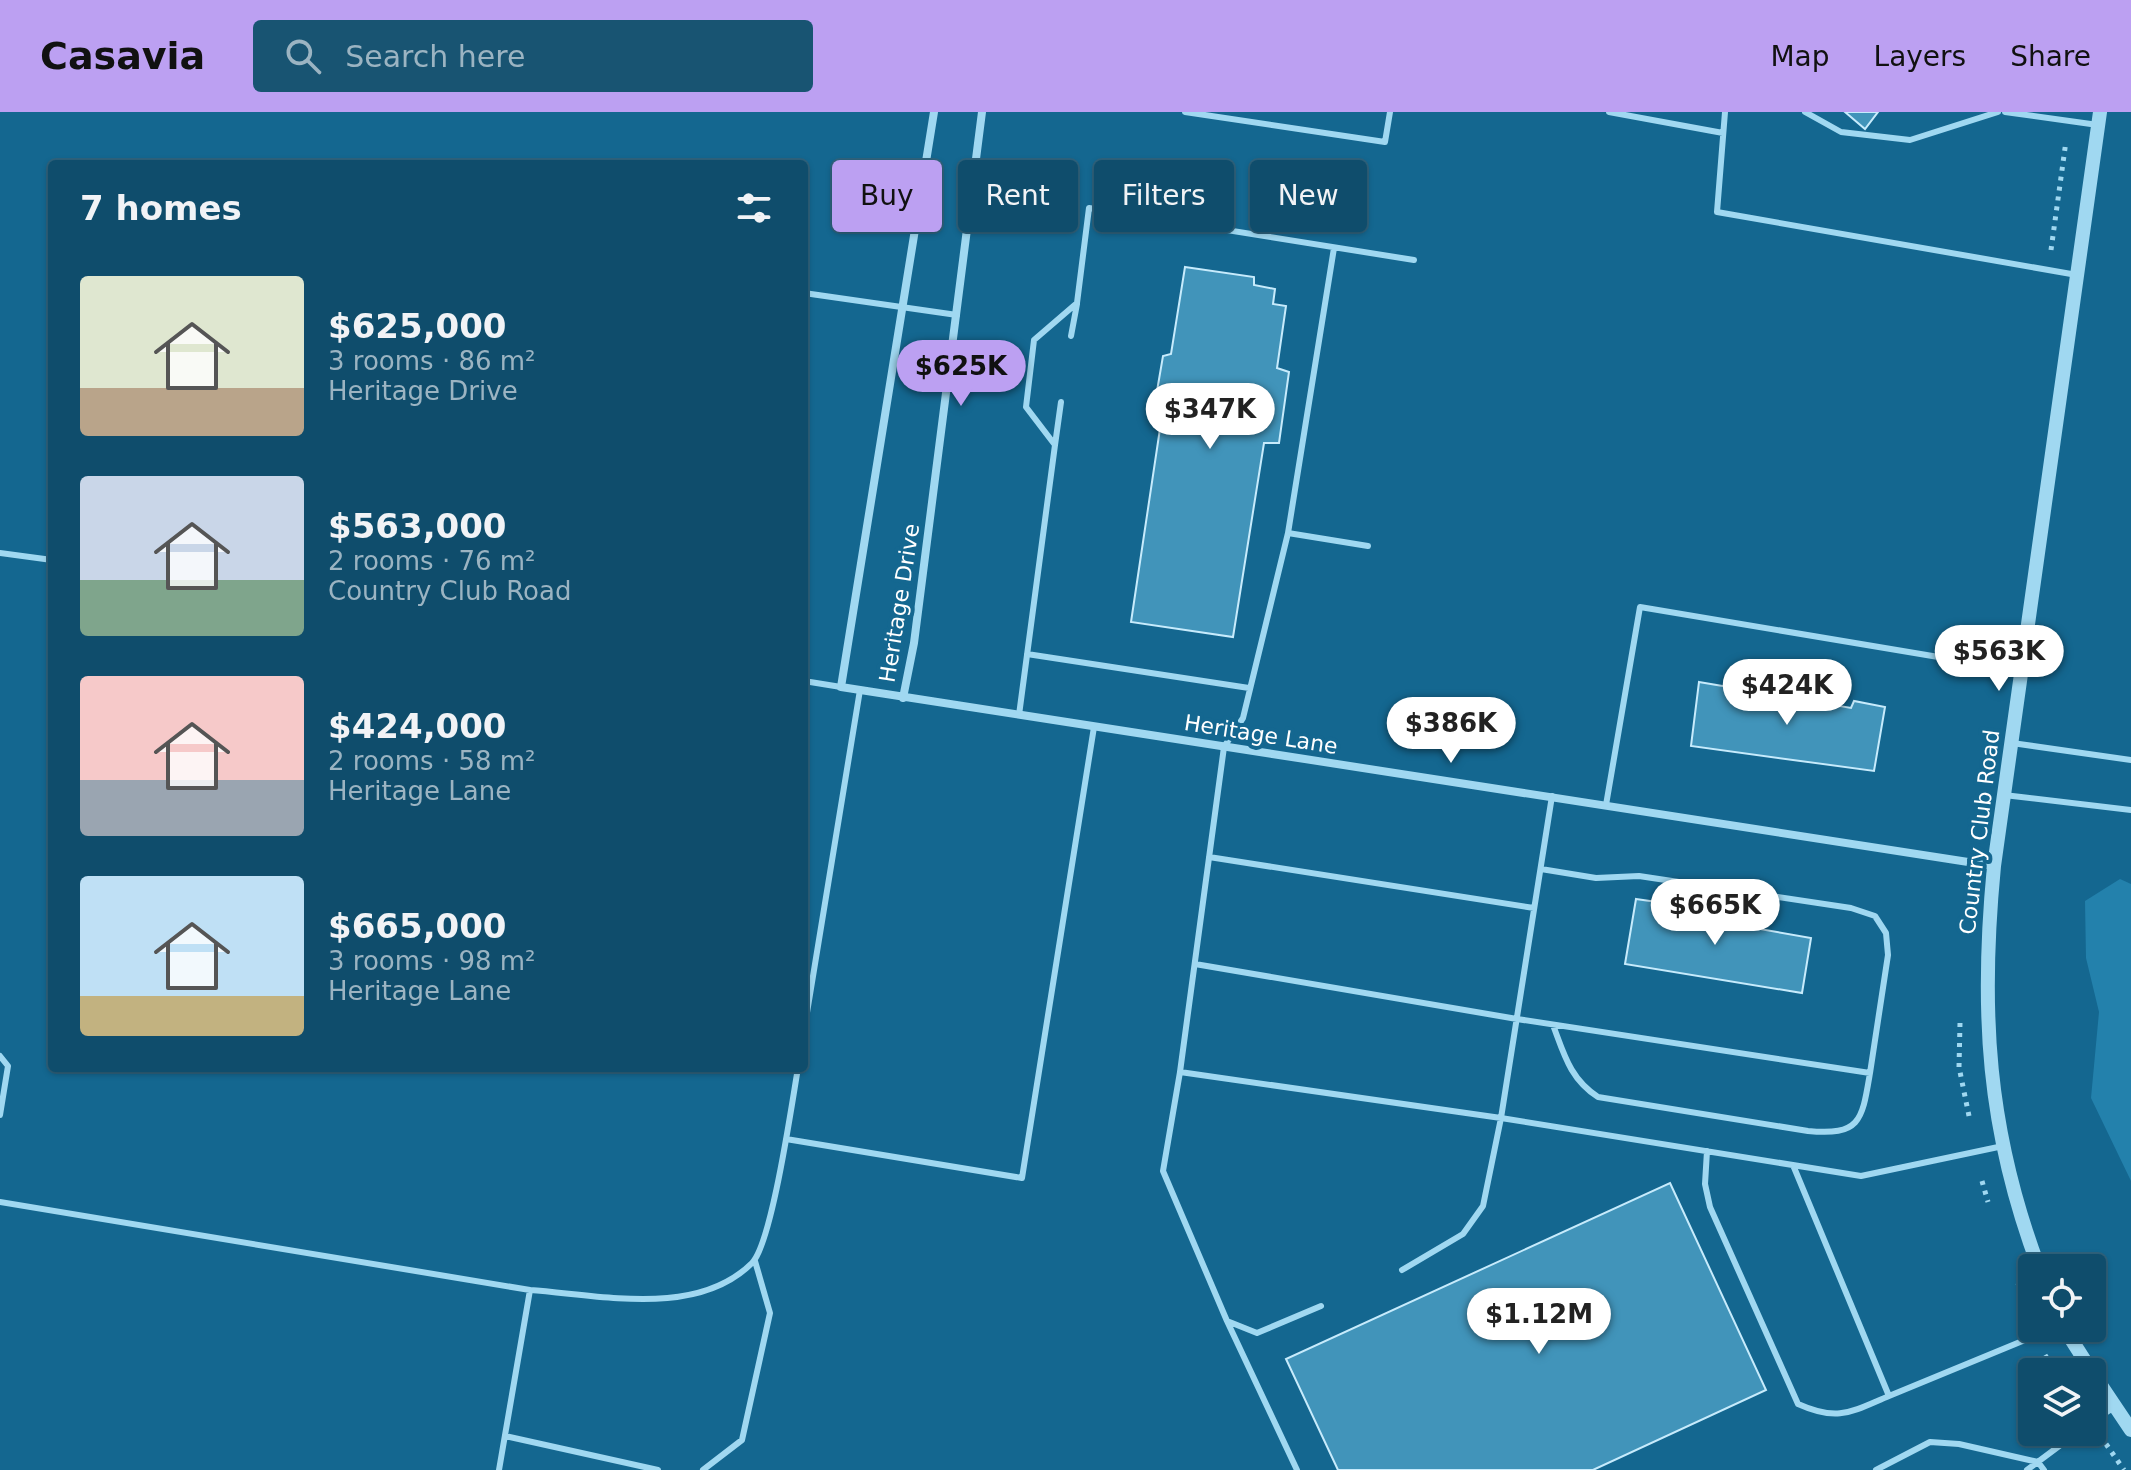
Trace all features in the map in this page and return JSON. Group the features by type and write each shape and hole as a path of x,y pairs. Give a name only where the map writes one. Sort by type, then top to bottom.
{"street":[{"name":"Heritage Drive","path":"934,112 841,687 903,698 914,643 982,112"},
{"name":"Country Club Road","path":"2034,1254 2021,1220 1990,1075 1985,986 1994,866 2099,118"},
{"name":"Heritage Lane","path":"903,698 1994,866"},
{"path":"2106,1393 2131,1430"}],"lane":[{"path":"1185,112 1385,142 1390,112"},
{"path":"1609,112 1723,133"},
{"path":"1725,112 1717,212 2077,275"},
{"path":"1805,112 1841,132 1910,140 1998,112"},
{"path":"2005,112 2099,118"},
{"path":"1071,336 1089,208 1414,260"},
{"path":"1297,1470 1227,1321 1163,1171 1180,1072 1224,747 1243,718 1288,533 1334,248"},
{"path":"808,294 957,315"},
{"path":"1055,445 1026,407 1034,340 1077,303"},
{"path":"1019,715 1061,402"},
{"path":"1288,533 1368,546"},
{"path":"0,553 48,559"},
{"path":"1606,805 1640,607 2022,671"},
{"path":"1027,654 1249,688"},
{"path":"808,682 841,687"},
{"path":"808,1007 860,690"},
{"path":"786,1139 1022,1178 1094,727"},
{"path":"2011,743 2131,760"},
{"path":"2004,795 2131,810"},
{"path":"1402,1270 1463,1234 1483,1206 1501,1118 1552,796"},
{"path":"1209,857 1534,908"},
{"path":"1541,869 1596,878 1639,876 1851,908 1875,916 1886,933 1888,955 1861,1118 1850,1129 1835,1134 1598,1097 1582,1086 1570,1070 1553,1025"},
{"path":"1195,964 1553,1025 1870,1073"},
{"path":"0,1056 8,1066 0,1115"},
{"path":"703,1470 742,1440 770,1313 755,1261 780,1177 797,1072"},
{"path":"1180,1072 1501,1118 1861,1176 2003,1146"},
{"path":"1707,1151 1705,1184 1710,1207 1798,1404 1823,1415 1846,1414 2020,1342"},
{"path":"1792,1165 1889,1396"},
{"path":"0,1202 530,1290 643,1298 709,1292 755,1261"},
{"path":"499,1470 530,1290"},
{"path":"1227,1321 1257,1333 1321,1306"},
{"path":"2106,1412 2115,1407"},
{"path":"505,1436 658,1470"},
{"path":"1876,1470 1930,1442 1959,1444 2038,1462 2044,1470"},
{"path":"2027,1470 2059,1446"}],"shaded area":[{"path":"2120,879 2131,884 2131,1181 2091,1098 2099,1012 2086,958 2085,901"}],"building":[{"path":"1845,112 1878,112 1865,129"},
{"path":"1185,267 1254,277 1254,285 1275,289 1273,304 1286,306 1277,368 1289,372 1279,443 1264,443 1233,637 1131,622 1161,422 1152,420 1163,356 1171,354"},
{"path":"1699,682 1851,708 1854,701 1885,707 1874,771 1691,746"},
{"path":"1636,899 1749,915 1748,927 1811,938 1802,993 1625,964"},
{"path":"1670,1183 1766,1390 1593,1470 1338,1470 1286,1359"}]}
